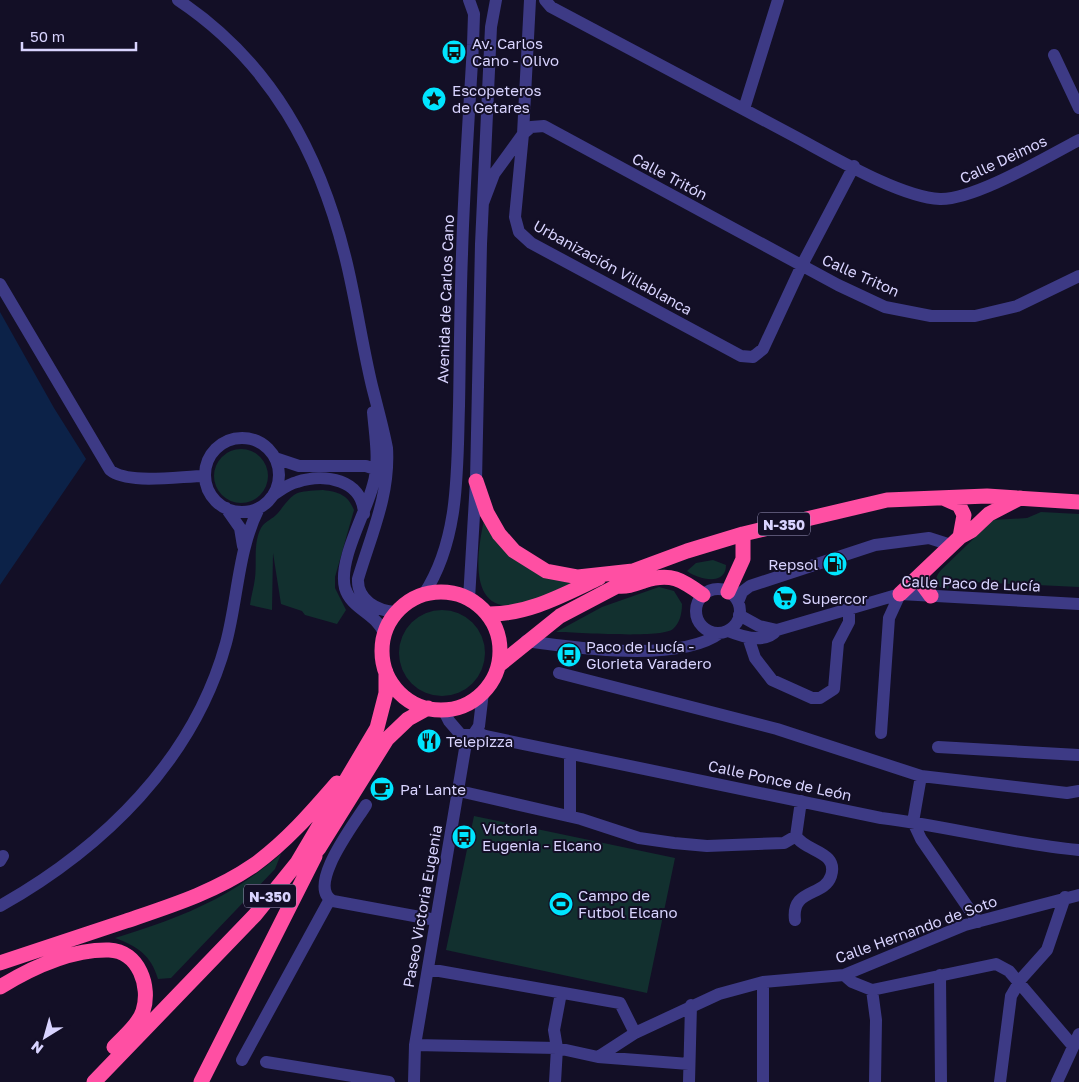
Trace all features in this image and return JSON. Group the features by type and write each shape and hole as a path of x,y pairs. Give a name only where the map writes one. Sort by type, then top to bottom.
{"highway":[{"path":"476,481 487,513 499,534 514,551 530,563 546,571 562,575 614,579 628,587 666,576 684,582 703,595"},
{"name":"N-350","path":"487,614 516,613 743,534 887,500 939,496 1021,498 1079,502"},
{"path":"939,496 959,506 964,516 955,541"},
{"path":"900,594 955,541 971,531 989,514 1021,498"},
{"path":"733,597 743,559 743,534"},
{"path":"922,573 923,585 931,596"},
{"name":"N-350","path":"498,666 498,639 487,614 469,599 447,592 424,594 414,598 396,612 384,633 382,659 391,682 402,695 428,708 443,709 465,704 483,692 498,666 526,641 614,579"},
{"name":"N-350","path":"94,1082 255,915 297,863 377,728 383,708 386,672"},
{"name":"N-350","path":"104,1082 255,924 319,848 387,739 408,719 428,708"},
{"path":"0,963 193,898 253,865 287,838 309,817 364,752"},
{"path":"201,1082 266,950 306,878 319,848"},
{"path":"4,984 64,957 96,951 111,950 125,955 137,966 144,978 146,991 143,1012 86,1082"}],"street":[{"path":"178,0 198,13 233,45 272,89 294,121 313,157 326,193 346,259 372,387 387,448 389,472 381,509 358,579"},
{"name":"Avenida de Carlos Cano","path":"424,594 432,581 446,548 454,506 456,480 462,255 474,14 469,0"},
{"path":"469,599 476,481 483,203 492,27 496,0"},
{"name":"Calle Deimos","path":"529,0 548,3 744,109 906,192 941,199 962,196 981,190 1079,140"},
{"name":"Urbanización Villablanca","path":"529,0 523,134 515,217 519,232 524,238 741,356 753,357 763,349 802,265 854,166"},
{"path":"744,109 778,0"},
{"path":"1054,55 1079,108"},
{"name":"Calle Tritón","path":"523,134 531,127 544,126 802,265"},
{"path":"483,203 494,174 523,134"},
{"name":"Calle Triton","path":"802,265 886,307 931,316 974,316 1017,306 1079,276"},
{"path":"0,284 110,470 116,475 133,478 205,476"},
{"path":"372,387 374,483 345,564 345,589 359,607 377,619 384,633"},
{"path":"244,549 240,528 226,508 214,498 206,484 206,467 214,451 229,441 246,438 255,441 270,451 279,477 273,495"},
{"path":"274,458 300,466 366,466 375,469 378,474 378,491 355,560 358,587 365,600 386,611 396,612"},
{"path":"0,906 60,867 113,824 146,790 180,745 208,692 225,646 233,617 244,549 251,524 259,508 273,495 298,481 338,480 347,483 359,494 364,514"},
{"path":"226,508 243,512 259,508"},
{"path":"733,597 750,586 875,545 928,538 955,541"},
{"path":"724,632 707,630 698,620 696,607 703,595 715,590 733,597"},
{"path":"881,733 890,618 900,594"},
{"name":"Calle Paco de Lucía","path":"724,632 748,637 766,637 777,630 900,594 1079,604"},
{"path":"526,641 582,649 649,650 692,647 709,642 737,621 739,615 733,597"},
{"path":"748,637 755,658 772,680 805,697 820,698 834,689 838,643 849,622 849,608"},
{"path":"739,615 759,626 777,630"},
{"path":"559,672 776,729 921,776 1068,793 1079,791"},
{"name":"Paseo Victoria Eugenia","path":"414,1082 415,1045 458,792 483,692"},
{"path":"443,709 455,730 472,734"},
{"name":"Calle Ponce de León","path":"472,734 881,818 912,822 981,837 1079,850"},
{"path":"938,747 1079,755"},
{"path":"570,754 570,816"},
{"path":"921,776 912,822 921,839 978,922"},
{"path":"458,792 570,816 639,838 707,846 784,843 796,836"},
{"path":"795,920 795,906 799,900 825,885 832,874 832,867 825,855 803,845 796,836 801,801"},
{"path":"366,805 325,875 324,889 330,899 436,920"},
{"name":"Calle Hernando de Soto","path":"598,1057 635,1034 719,994 763,982 844,975 978,922 1065,897 1079,895"},
{"path":"1000,1082 1011,996 1019,983 1047,950 1065,897"},
{"path":"242,1060 330,899"},
{"path":"844,975 852,982 872,990 996,964 1009,971 1073,1046"},
{"path":"428,969 620,1003 635,1034"},
{"path":"940,975 941,1082"},
{"path":"763,982 763,1082"},
{"path":"872,990 876,1027 875,1082"},
{"path":"555,1082 557,1048 554,1030 561,993"},
{"path":"689,1082 691,1006"},
{"path":"1056,1082 1079,1034"},
{"path":"415,1045 557,1048 598,1057 689,1064"},
{"path":"266,1062 389,1082"}],"green space":[{"path":"241,449 260,457 268,476 260,495 241,503 222,495 214,476 222,457"},
{"path":"323,490 342,495 349,501 354,510 335,577 335,588 346,610 337,624 305,615 302,611 281,604 273,553 272,610 250,605 255,578 257,540 261,528 296,494 306,491"},
{"path":"1041,512 1079,514 1079,587 951,581 948,589 938,585 936,578 941,570 993,520 1027,518"},
{"path":"484,520 493,535 571,584 521,605 504,606 491,601 484,591 478,564"},
{"path":"713,560 726,565 722,576 705,579 687,571 696,563"},
{"path":"659,587 674,591 682,604 680,618 673,629 652,634 556,632 602,607"},
{"path":"442,610 466,617 478,629 485,653 478,677 466,689 442,696 418,689 406,677 399,653 406,629 418,617"},
{"name":"Campo de Futbol Elcano","path":"474,816 675,858 647,993 446,950"},
{"path":"281,854 275,869 171,978 158,979 151,964 142,952 130,944 115,938 162,922 203,905 242,884"}],"water":[{"path":"0,312 54,408 86,459 0,585"}],"place":[{"name":"Av. Carlos Cano - Olivo","path":"454,52"},
{"name":"Escopeteros de Getares","path":"434,99"},
{"name":"Repsol","path":"835,564"},
{"name":"Supercor","path":"785,598"},
{"name":"Paco de Lucía - Glorieta Varadero","path":"569,655"},
{"name":"Telepizza","path":"429,741"},
{"name":"Pa' Lante","path":"382,789"},
{"name":"Victoria Eugenia - Elcano","path":"464,837"},
{"name":"Campo de Futbol Elcano","path":"561,904"}]}
